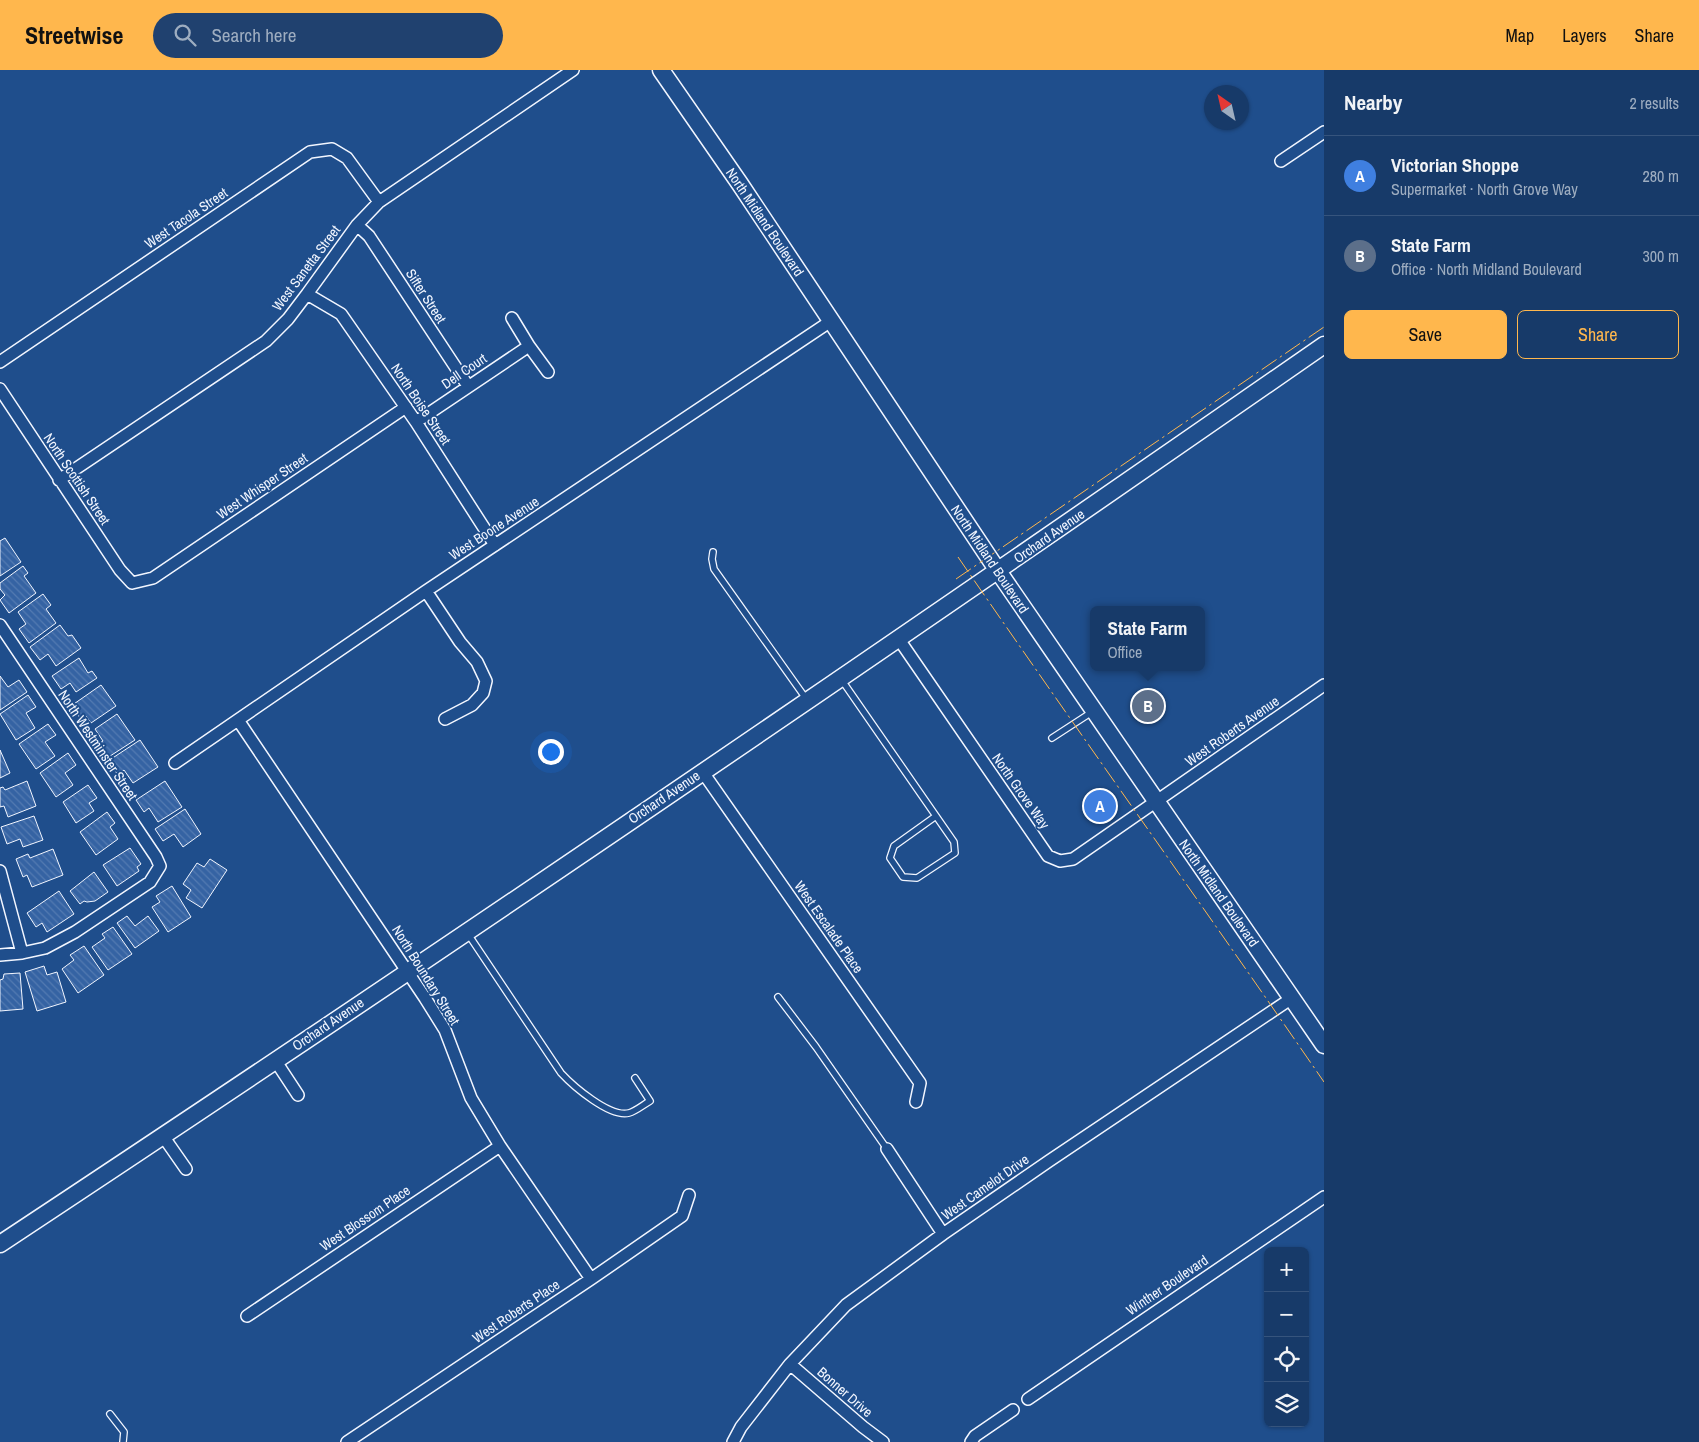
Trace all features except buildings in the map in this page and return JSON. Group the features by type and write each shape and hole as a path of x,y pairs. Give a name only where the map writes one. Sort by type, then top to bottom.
{"street":[{"name":"West Sanetta Street","path":"59,480 266,341 307,294 357,224 379,202 573,70"},
{"name":"North Midland Boulevard","path":"662,70 998,571 1324,1045"},
{"path":"1281,161 1324,132"},
{"name":"West Tacola Street","path":"0,362 310,152 332,149 347,158 379,202"},
{"name":"Sifter Street","path":"357,224 369,236 468,386"},
{"name":"North Boise Street","path":"307,294 341,314 416,422 494,545"},
{"path":"512,318 548,372"},
{"name":"West Boone Avenue","path":"175,763 494,545 831,321"},
{"name":"Orchard Avenue","path":"0,1244 466,932 998,571 1324,345"},
{"name":"Dell Court","path":"416,422 530,346"},
{"name":"North Scottish Street","path":"0,389 120,570 132,583"},
{"name":"West Whisper Street","path":"132,583 153,578 406,407"},
{"path":"426,591 460,642 477,662 486,681 483,693 472,705 445,719"},
{"name":"North Westminster Street","path":"0,625 156,857 160,866 150,882 75,932 46,948 22,953"},
{"name":"North Grove Way","path":"898,638 1048,856 1060,861 1074,859 1156,801"},
{"name":"West Roberts Avenue","path":"1156,801 1324,685"},
{"name":"North Boundary Street","path":"238,720 445,1030 471,1098 500,1146 591,1279"},
{"name":"West Escalade Place","path":"702,771 920,1083 916,1102"},
{"path":"0,871 22,953 0,956"},
{"name":"West Camelot Drive","path":"732,1442 740,1427 790,1364 846,1305 1049,1161 1292,998"},
{"path":"275,1060 298,1095"},
{"path":"163,1136 186,1169"},
{"name":"West Blossom Place","path":"247,1316 500,1146"},
{"path":"887,1149 944,1234"},
{"name":"West Roberts Place","path":"347,1442 682,1216 689,1195"},
{"name":"Winther Boulevard","path":"1028,1400 1324,1197"},
{"name":"Bonner Drive","path":"790,1364 863,1428 883,1442"},
{"path":"971,1442 975,1436 1013,1410"}],"lane":[{"path":"713,552 714,569 807,700"},
{"path":"840,678 936,816 954,842 955,853 917,878 903,877 890,858 894,846 936,816"},
{"path":"1052,738 1094,711"},
{"path":"466,932 562,1073 588,1098 618,1112 628,1114 650,1101 635,1078"},
{"path":"778,997 816,1047 887,1149"},
{"path":"110,1414 124,1432 123,1442"}],"power":[{"path":"956,579 1324,327"},
{"path":"958,557 1324,1082"}],"place":[{"name":"State Farm","path":"1148,706"},
{"name":"Victorian Shoppe","path":"1100,806"}]}
